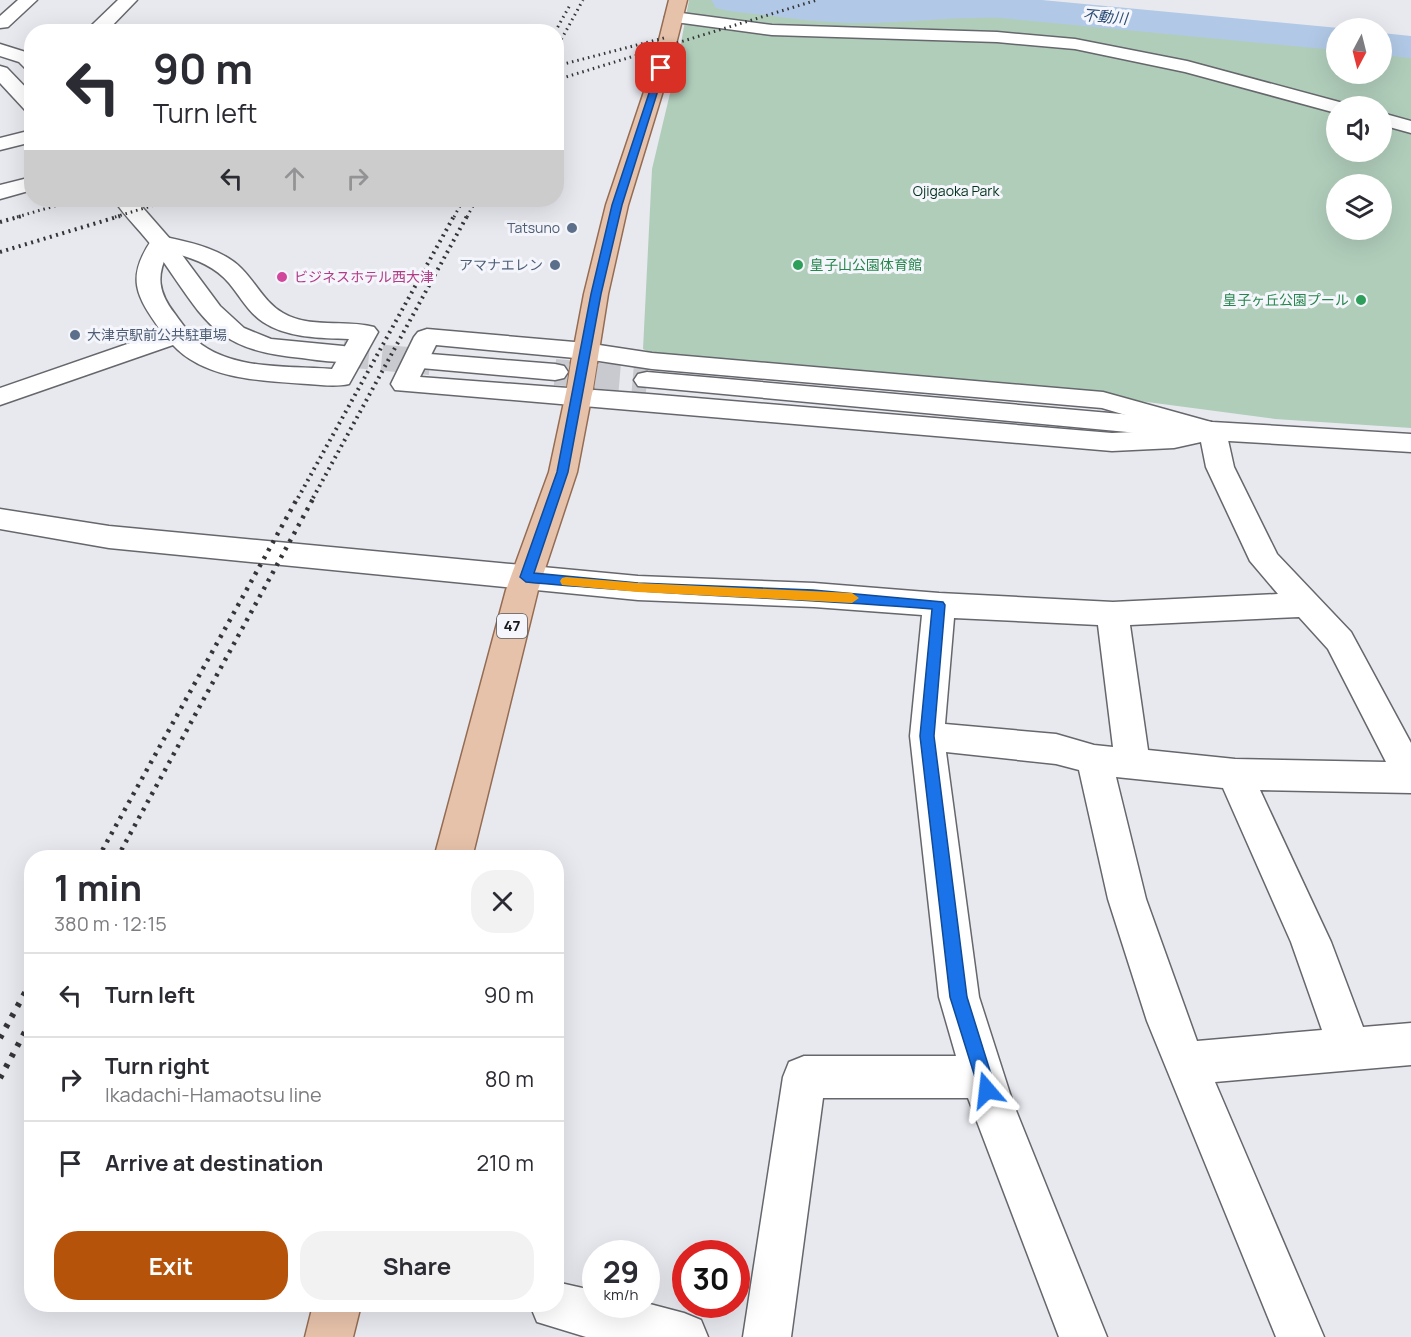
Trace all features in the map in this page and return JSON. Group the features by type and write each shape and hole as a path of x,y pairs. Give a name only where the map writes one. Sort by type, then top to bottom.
{"main road":[{"name":"47","path":"455,850 526,577 562,472 596,294 617,205 661,68 676,9"},
{"path":"328,1337 335,1312"}],"street":[{"path":"2,22 28,0"},
{"path":"103,24 128,0"},
{"path":"676,9 772,30 997,37 1075,44 1187,67 1326,104"},
{"path":"0,50 24,57"},
{"path":"0,72 24,98"},
{"path":"1392,122 1411,127"},
{"path":"0,144 24,138"},
{"path":"0,192 24,185"},
{"path":"131,207 161,243 205,303 234,332 266,345 343,354"},
{"path":"161,243 198,251 232,271 266,313 282,322 313,328 365,332 340,378 260,371 230,365 198,353 177,334 147,291 147,270 161,243"},
{"path":"0,397 177,334"},
{"path":"1212,431 1103,400 652,361 582,375 404,384 427,337 582,375 1112,442 1174,439 1212,431"},
{"path":"430,362 555,372"},
{"path":"647,380 1212,431 1411,442"},
{"path":"927,736 1056,749 1113,761 1235,774 1411,777 1340,641 1265,561 1220,467 1212,431"},
{"path":"0,519 110,537 638,588 813,595 939,605 1113,614 1305,605"},
{"path":"939,605 927,736 959,997 991,1103 1083,1337"},
{"path":"1113,614 1113,761 1126,899 1168,1021 1300,1337"},
{"path":"1235,774 1311,942 1349,1047"},
{"path":"1186,1063 1349,1047 1411,1044"},
{"path":"767,1337 804,1077 984,1077"},
{"path":"564,1307 684,1337"}],"green space":[{"name":"Ojigaoka Park","path":"689,0 967,0 1326,36 1326,84 1392,84 1392,43 1411,45 1411,428 1275,419 1147,402 655,355 643,349 652,169 677,64"}],"waterway":[{"name":"不動川","path":"729,0 847,12 903,11 964,6 1001,7 1326,38"},
{"name":"不動川","path":"1392,45 1411,47"}],"tunnel":[{"path":"343,354 430,362"},
{"path":"555,372 647,380"}],"railway":[{"path":"564,34 583,0"},
{"path":"564,78 817,0"},
{"path":"559,24 570,5"},
{"path":"564,64 664,38"},
{"path":"17,217 51,207"},
{"path":"115,217 148,207"},
{"path":"454,217 459,207"},
{"path":"467,217 472,207"},
{"path":"0,222 22,216"},
{"path":"0,252 120,216"},
{"path":"298,498 454,216"},
{"path":"313,498 467,216"},
{"path":"102,850 298,497"},
{"path":"121,850 314,497"},
{"path":"0,1038 24,994"},
{"path":"0,1078 24,1034"}],"slow traffic":[{"path":"566,581 638,588 852,598"}],"place":[{"name":"Tatsuno","path":"572,228"},
{"name":"アマナエレン","path":"555,265"},
{"name":"皇子山公園体育館","path":"798,265"},
{"name":"ビジネスホテル西大津","path":"282,277"},
{"name":"皇子ヶ丘公園プール","path":"1361,300"},
{"name":"大津京駅前公共駐車場","path":"75,335"}],"route":[{"path":"661,68 617,205 596,294 572,433 562,472 526,577 638,588 813,595 939,605 927,736 959,997 987,1090"}]}
